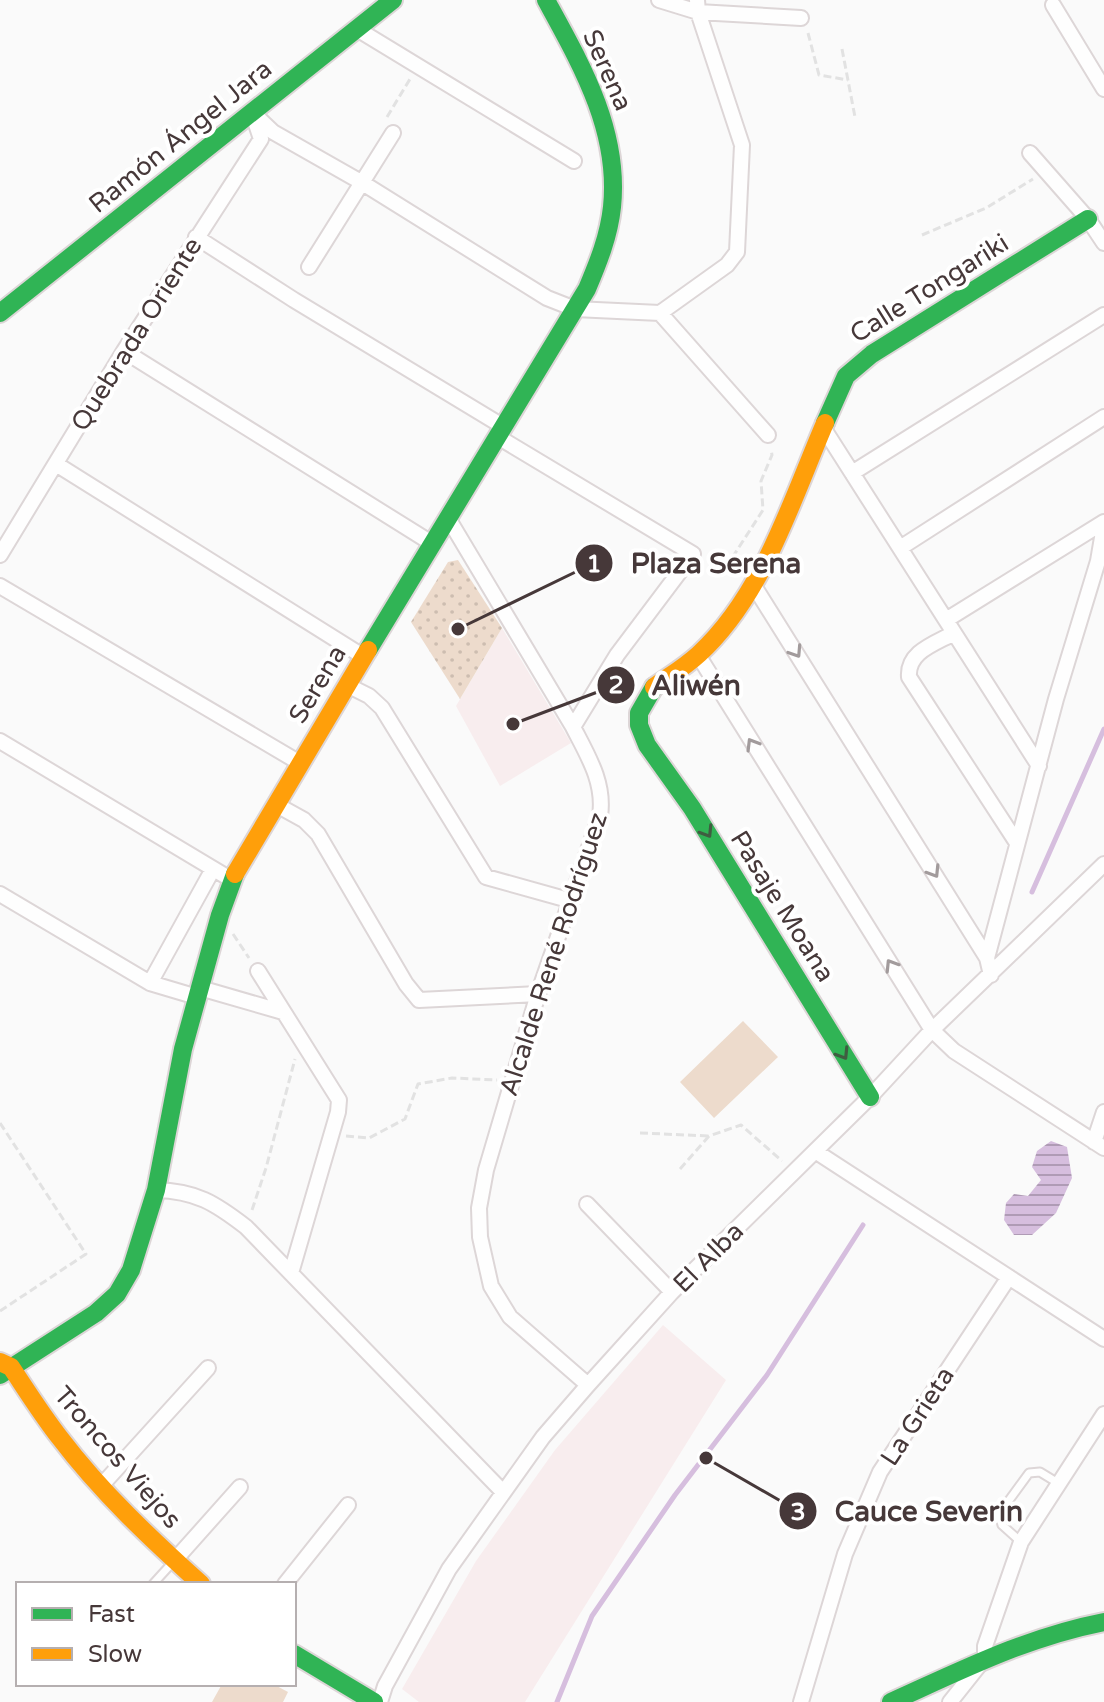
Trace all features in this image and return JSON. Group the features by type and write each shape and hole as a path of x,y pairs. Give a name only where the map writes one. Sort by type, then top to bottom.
{"street":[{"name":"Ramón Ángel Jara","path":"0,313 393,0"},
{"name":"Serena","path":"4,1368 27,1359 96,1313 117,1294 131,1270 156,1190 183,1049 232,880 575,309 596,269 604,247 612,205 612,161 597,97 546,0"},
{"path":"659,0 801,18"},
{"path":"1053,5 1104,89"},
{"path":"252,112 273,132 361,182 547,298 575,309 660,313 727,265 737,252 742,145 697,6"},
{"path":"357,29 574,161"},
{"name":"Quebrada Oriente","path":"0,555 124,351 261,139 252,112"},
{"path":"309,267 393,133"},
{"path":"1030,153 1088,219 1104,243"},
{"name":"Calle Tongariki","path":"647,745 639,725 644,699 650,690 698,655 729,621 754,586 846,376 858,363 1088,219"},
{"path":"196,237 693,554 617,655 573,727"},
{"path":"660,313 768,435"},
{"path":"852,473 1104,315"},
{"path":"124,351 433,544"},
{"path":"900,548 1104,417"},
{"path":"824,429 1039,766"},
{"path":"56,464 364,657"},
{"name":"Alcalde René Rodríguez","path":"448,518 587,752 603,797 600,816 572,901 538,994 486,1170 479,1208 480,1237 491,1286 510,1317 588,1385"},
{"path":"987,958 1056,699 1098,561 1104,524"},
{"path":"1017,843 909,677 908,666 915,655 950,626 1104,524"},
{"path":"0,586 300,763"},
{"path":"754,586 987,958 991,975"},
{"path":"698,655 932,1030 954,1051 1099,1145 1104,1112"},
{"path":"347,685 369,696 382,708 486,877 572,901"},
{"path":"0,741 232,880"},
{"name":"Pasaje Moana","path":"647,745 692,808 870,1097"},
{"path":"275,804 304,820 318,834 406,984 419,1000 538,994"},
{"name":"El Alba","path":"377,1702 449,1569 543,1437 588,1385 672,1292 870,1097 932,1030 1104,864"},
{"path":"150,983 213,869"},
{"path":"0,894 150,983 283,1012"},
{"path":"258,971 339,1100 291,1273"},
{"path":"815,1151 1104,1339"},
{"path":"156,1190 183,1191 220,1206 246,1227 503,1492"},
{"path":"587,1204 672,1292"},
{"name":"La Grieta","path":"801,1702 845,1554 880,1472 1009,1277"},
{"name":"Troncos Viejos","path":"4,1368 101,1486 199,1582"},
{"path":"101,1486 208,1368"},
{"path":"950,1702 985,1658 985,1646 1021,1542 1104,1414"},
{"path":"174,1561 240,1487"},
{"path":"287,1582 348,1505"},
{"path":"891,1702 985,1658 1043,1636 1104,1622"},
{"path":"296,1655 377,1702"}],"lane":[{"path":"1021,1542 1002,1525 999,1514 1003,1506 1029,1473 1040,1472 1058,1483"},
{"path":"155,1582 174,1561"}],"path":[{"path":"801,18 819,75 848,80"},
{"path":"842,49 855,117"},
{"path":"393,133 386,120 418,65"},
{"path":"922,235 986,208 1046,170"},
{"path":"693,554 732,558 763,510 761,481 772,455 768,435"},
{"path":"220,915 258,971"},
{"path":"246,1227 266,1168 300,1040"},
{"path":"331,1134 369,1138 405,1119 418,1084 452,1078 513,1081"},
{"path":"0,1123 86,1254 0,1311"},
{"path":"640,1133 709,1136 741,1125 794,1172"},
{"path":"680,1169 709,1136"}],"shaded area":[{"path":"458,560 502,628 460,699 411,622 448,562"},
{"path":"502,628 571,743 500,786 456,706"},
{"path":"743,1021 778,1057 714,1118 680,1082"},
{"path":"1051,1141 1067,1147 1072,1178 1056,1213 1032,1235 1014,1235 1004,1220 1006,1203 1014,1194 1028,1196 1041,1180 1032,1167 1037,1151"},
{"path":"663,1325 726,1380 525,1702 419,1702 402,1689 476,1561 555,1450"},
{"path":"221,1686 277,1686 288,1692 283,1702 212,1702"}],"waterway":[{"path":"1032,892 1104,729"},
{"path":"557,1702 592,1616 675,1495 767,1375 863,1225"}],"traffic: fast":[{"path":"0,313 393,0"},
{"path":"368,650 587,289 606,239 611,218 613,179 604,125 584,74 546,0"},
{"path":"825,423 846,376 872,354 1088,219"},
{"path":"654,687 639,713 639,725 647,745 692,808 870,1097"},
{"path":"0,1375 96,1313 117,1294 131,1270 156,1190 183,1049 220,915 235,874"},
{"path":"891,1702 1021,1645 1104,1622"},
{"path":"296,1655 374,1702"}],"traffic: slow":[{"path":"654,687 699,654 741,604 773,546 825,423"},
{"path":"235,874 368,650"},
{"path":"0,1362 11,1367 53,1429 109,1496 199,1582"}],"place":[{"name":"Plaza Serena","path":"458,629"},
{"name":"Aliwén","path":"513,724"},
{"name":"Cauce Severin","path":"706,1458"}]}
